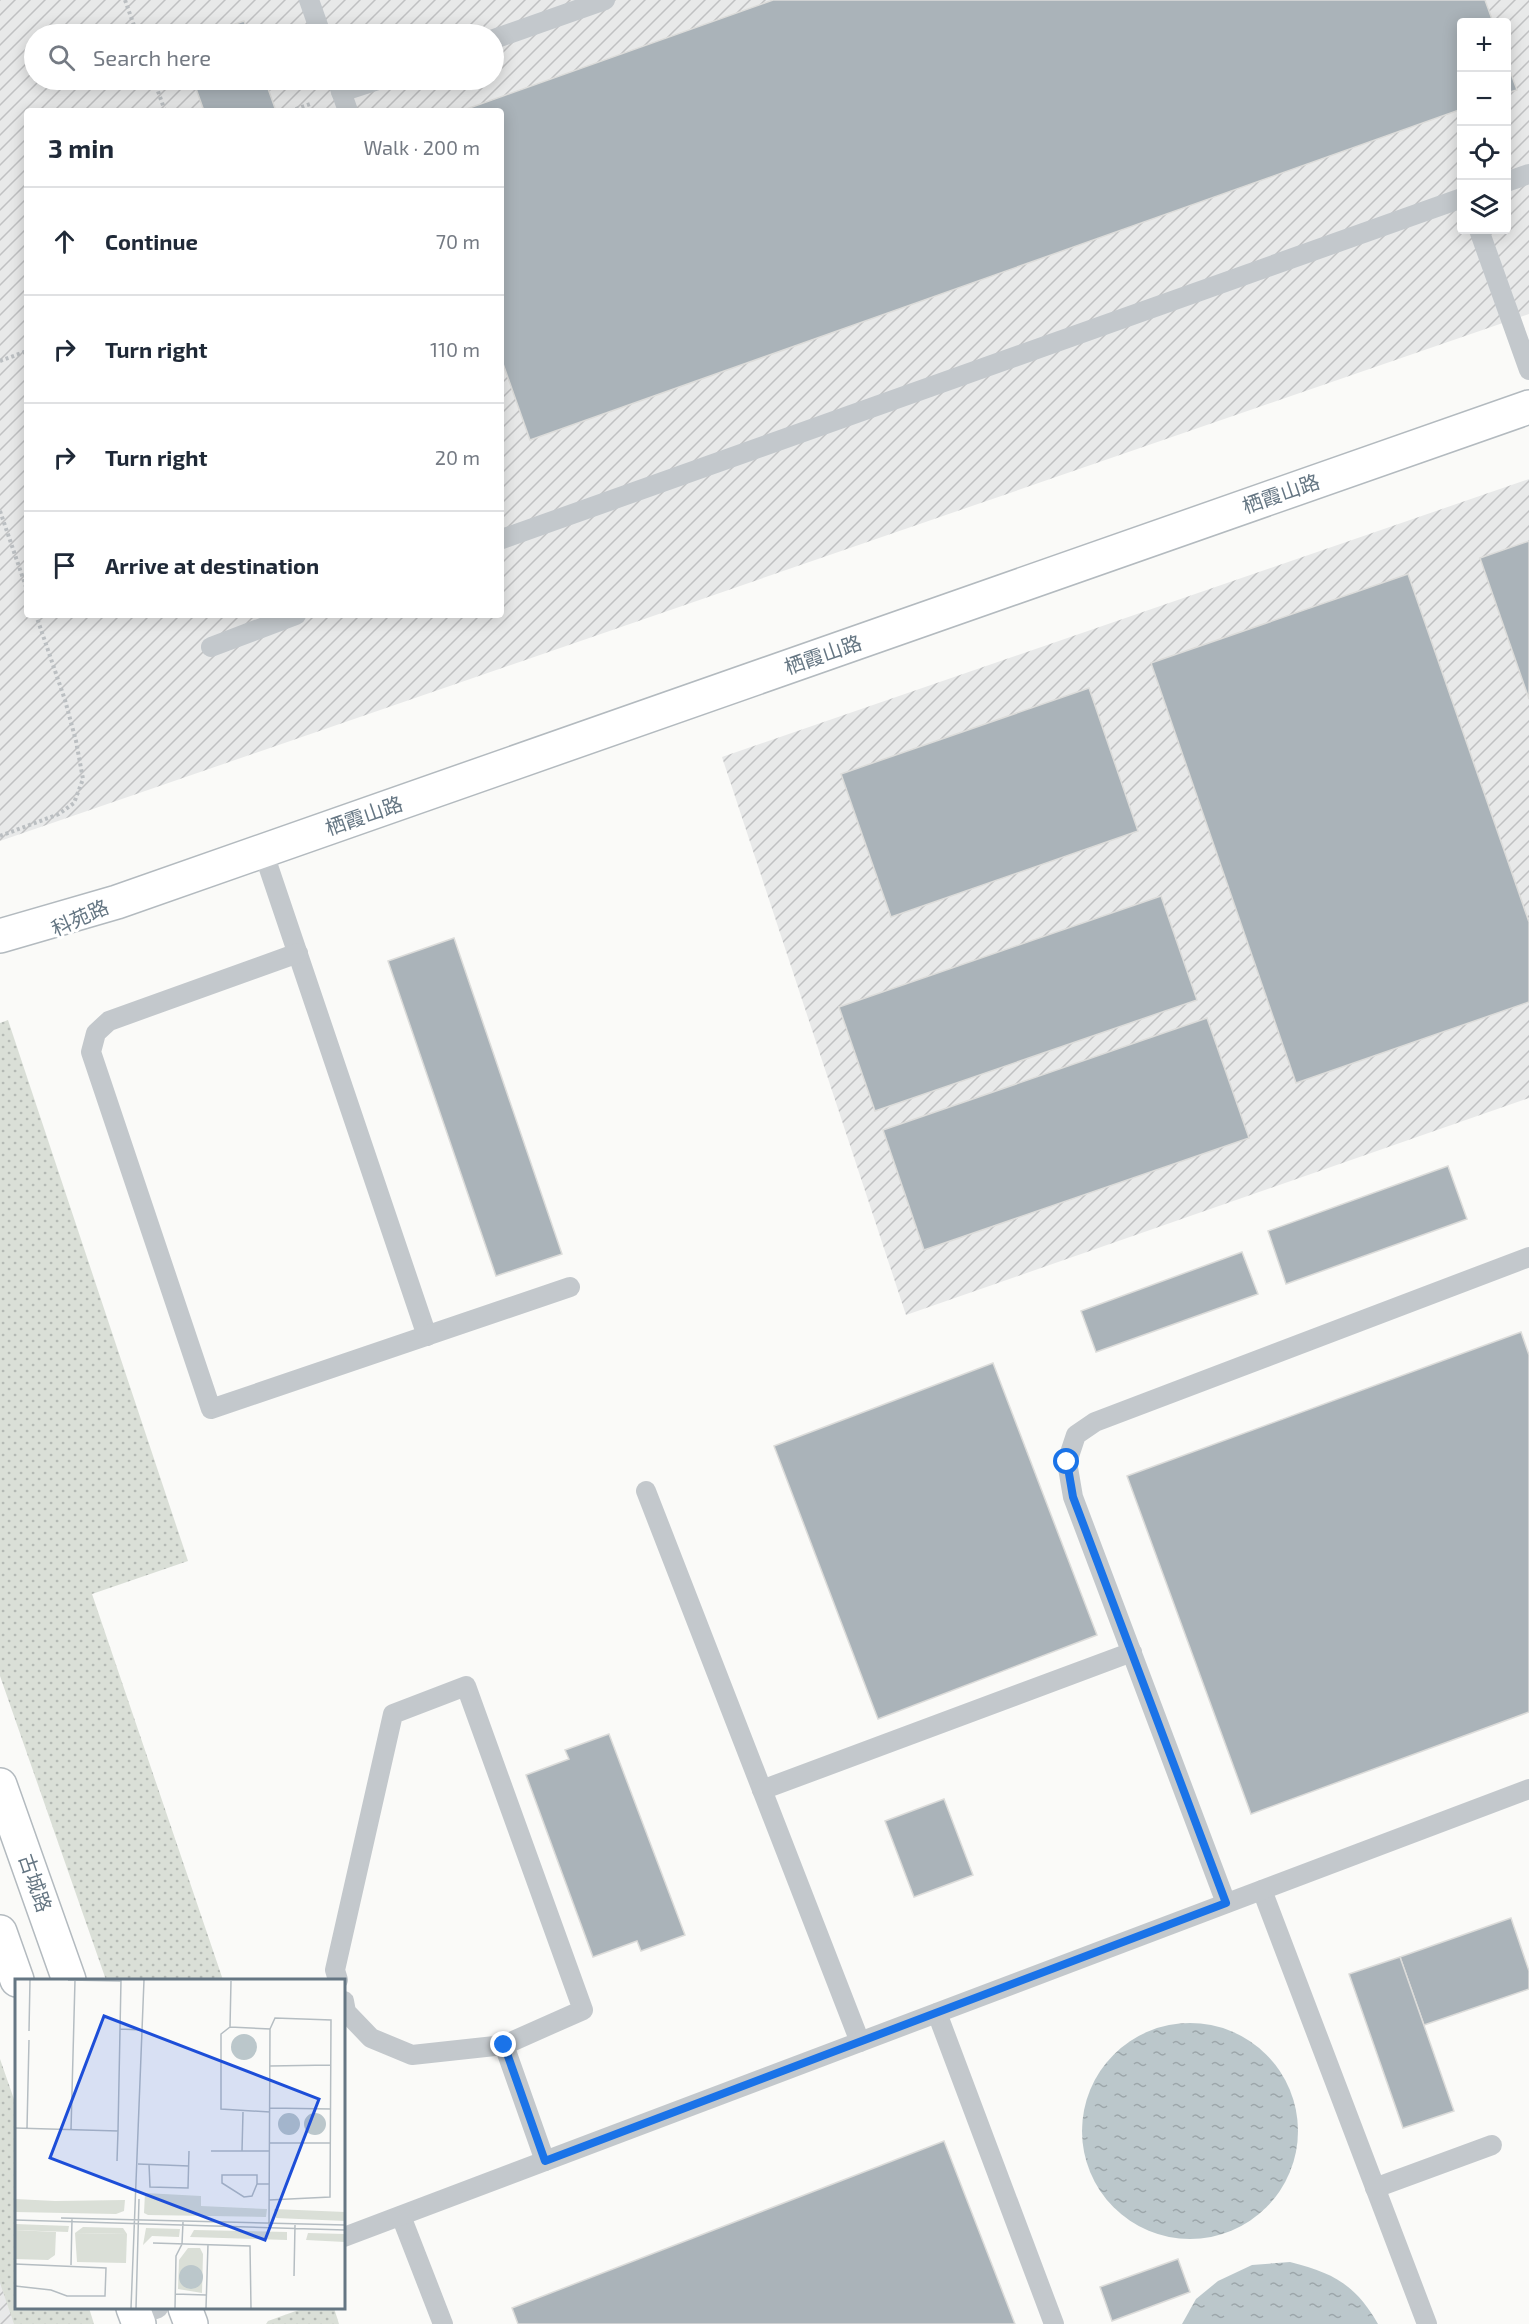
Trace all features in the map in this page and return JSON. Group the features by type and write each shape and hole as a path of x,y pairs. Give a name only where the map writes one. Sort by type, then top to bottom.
{"street":[{"name":"栖霞山路","path":"117,902 1529,407"},
{"name":"科苑路","path":"0,936 117,902"},
{"name":"科苑路","path":"0,954 117,902"},
{"name":"古城路","path":"0,1785 69,1979"},
{"path":"0,1932 17,1979"},
{"path":"186,2309 191,2324"}],"lane":[{"path":"309,0 317,24"},
{"path":"504,35 604,0"},
{"path":"1511,180 1529,174"},
{"path":"504,538 1457,199"},
{"path":"1480,234 1529,370"},
{"path":"211,646 288,618"},
{"path":"263,851 427,1336"},
{"path":"298,953 109,1021 96,1033 91,1052 211,1409 570,1287"},
{"path":"1226,1903 1073,1497 1067,1462 1076,1435 1095,1422 1529,1257"},
{"path":"646,1491 860,2042"},
{"path":"762,1790 1132,1652"},
{"path":"338,1979 335,1970 393,1714 466,1686 583,2010 504,2045 412,2055 370,2038 346,2012 345,2006"},
{"path":"345,2237 1529,1789"},
{"path":"1262,1890 1427,2324"},
{"path":"937,2013 1054,2324"},
{"path":"504,2045 545,2161"},
{"path":"1376,2188 1491,2145"},
{"path":"401,2216 442,2324"}],"path":[{"path":"125,0 133,24"},
{"path":"158,90 164,108"},
{"path":"0,361 24,352"},
{"path":"0,511 24,581"},
{"path":"0,836 59,814 74,803 83,779 65,700 37,618"}],"shaded area":[{"path":"0,0 1529,0 1529,314 0,841"},
{"path":"1529,479 1529,1098 906,1315 722,757"},
{"path":"8,1020 188,1561 92,1594 223,1979 106,1979 0,1676 0,1023"},
{"path":"0,2059 15,2102 15,2309 89,2309 94,2324 14,2324 0,2283"},
{"path":"0,2280 15,2324 0,2324"},
{"path":"301,2309 334,2309 339,2324 266,2324 268,2321"}],"water":[{"path":"1190,2023 1211,2025 1231,2031 1250,2041 1273,2062 1290,2090 1296,2110 1298,2131 1296,2152 1290,2172 1280,2191 1259,2214 1231,2231 1211,2237 1190,2239 1169,2237 1149,2231 1130,2221 1107,2200 1090,2172 1084,2152 1082,2131 1084,2110 1090,2090 1100,2071 1121,2048 1149,2031 1169,2025"},
{"path":"1290,2262 1319,2271 1342,2282 1361,2299 1378,2324 1182,2324 1196,2299 1218,2281 1252,2265"}],"building":[{"path":"773,0 1485,0 1492,18 1457,18 1457,111 530,440 504,366 504,108 469,108"},
{"path":"1511,74 1517,90 1511,92"},
{"path":"197,90 269,90 275,108 203,108"},
{"path":"1529,541 1529,699 1480,558"},
{"path":"1408,574 1529,922 1529,1002 1296,1083 1151,663"},
{"path":"1089,688 1138,831 891,917 841,774"},
{"path":"1161,896 1197,1000 875,1111 839,1007"},
{"path":"454,938 562,1254 496,1276 388,961"},
{"path":"1207,1018 1249,1138 924,1250 883,1130"},
{"path":"1448,1166 1467,1219 1286,1284 1268,1231"},
{"path":"1242,1252 1258,1294 1096,1352 1081,1311"},
{"path":"1521,1332 1529,1355 1529,1712 1251,1814 1127,1476"},
{"path":"993,1363 1097,1635 878,1719 774,1446"},
{"path":"609,1734 685,1935 641,1951 637,1941 593,1957 526,1775 569,1759 565,1750"},
{"path":"944,1799 973,1875 914,1897 885,1821"},
{"path":"1511,1918 1529,1971 1529,1989 1424,2025 1400,1957"},
{"path":"1400,1957 1454,2111 1403,2128 1349,1974"},
{"path":"944,2141 1015,2324 518,2324 512,2308"},
{"path":"1178,2259 1190,2292 1112,2321 1100,2287"}],"route":[{"path":"504,2045 545,2161 1226,1903 1073,1497 1067,1462"}]}
